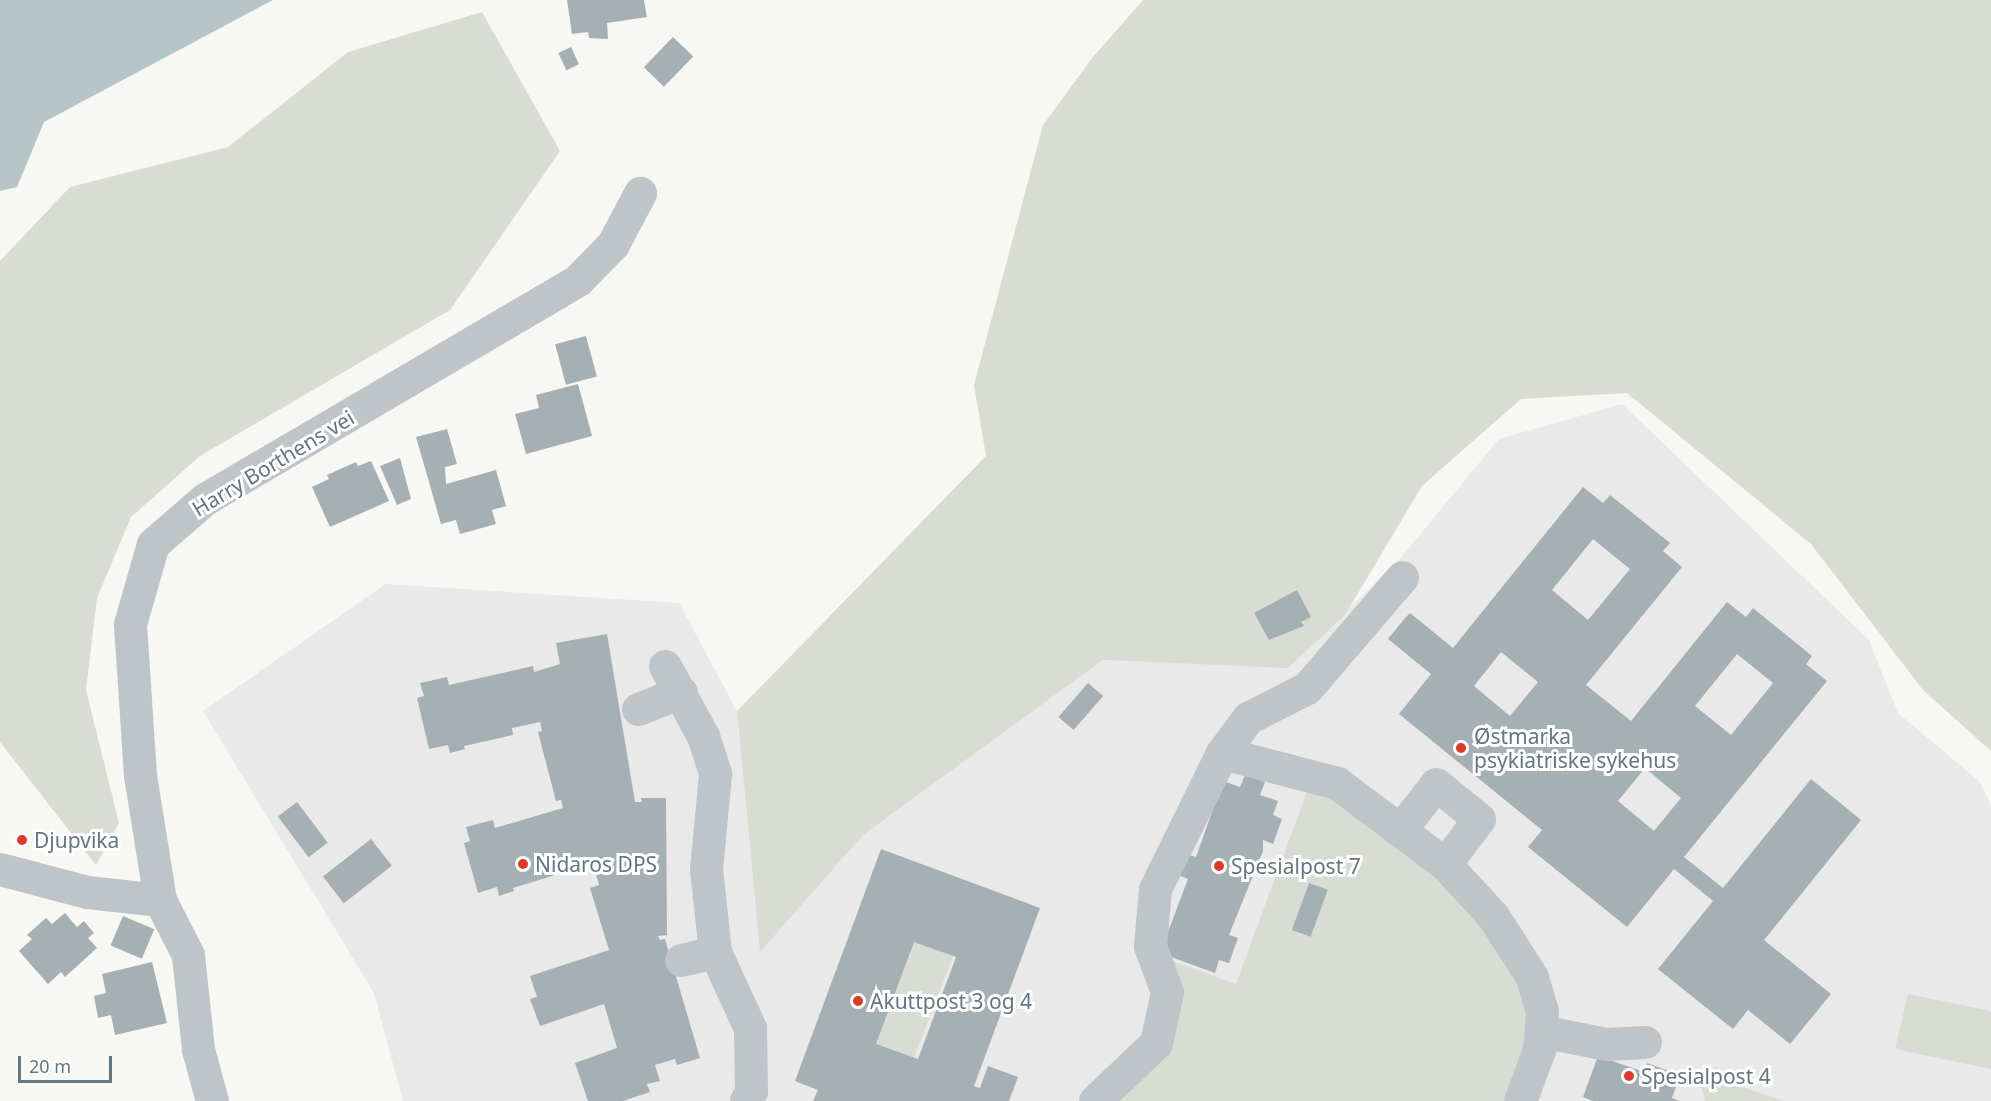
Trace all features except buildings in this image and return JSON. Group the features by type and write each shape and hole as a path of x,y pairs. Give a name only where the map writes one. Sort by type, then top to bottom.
{"street":[{"name":"Harry Borthens vei","path":"212,1101 198,1049 188,956 160,900 140,775 130,624 153,544 205,499 578,280 613,244 639,193"},
{"path":"1095,1101 1156,1043 1167,992 1150,946 1155,889 1222,753 1248,718 1307,688 1402,577"},
{"path":"638,709 673,679 715,774 706,869 715,952 750,1028 750,1091 746,1101"},
{"path":"1222,753 1337,783 1445,864 1492,916 1532,977 1542,1011 1539,1050 1520,1101"},
{"path":"1400,830 1436,784 1479,819 1445,864"},
{"path":"0,869 87,892 160,900"},
{"path":"681,960 715,952"},
{"path":"1541,1032 1606,1044 1645,1042"}],"shaded area":[{"path":"0,0 273,0 44,122 17,187 0,191"},
{"path":"1143,0 1991,0 1991,751 1923,690 1811,544 1627,393 1521,399 1422,486 1345,615 1288,668 1103,660 863,835 760,952 737,711 986,456 974,385 1043,125 1093,57"},
{"path":"482,12 560,151 450,310 200,456 131,517 97,598 86,690 119,823 96,865 0,742 0,261 70,187 228,147 348,52"},
{"name":"Østmarka psykiatriske sykehus","path":"1622,404 1869,640 1898,713 1980,782 1991,806 1991,1101 403,1101 374,993 203,711 386,584 679,603 737,711 760,951 863,835 1103,660 1288,667 1399,560 1499,439"},
{"path":"1309,786 1316,787 1448,882 1526,986 1532,1026 1510,1101 1112,1101 1169,1045 1166,959 1236,984"},
{"path":"911,940 953,956 914,1059 872,1043"},
{"path":"1908,994 1991,1011 1991,1069 1895,1049"},
{"path":"1716,1067 1722,1080 1784,1101 1705,1101 1699,1075"}],"place":[{"name":"Østmarka psykiatriske sykehus","path":"1461,748"},
{"name":"Djupvika","path":"22,840"},
{"name":"Nidaros DPS","path":"523,864"},
{"name":"Spesialpost 7","path":"1219,866"},
{"name":"Akuttpost 3 og 4","path":"858,1001"},
{"name":"Spesialpost 4","path":"1629,1076"}]}
